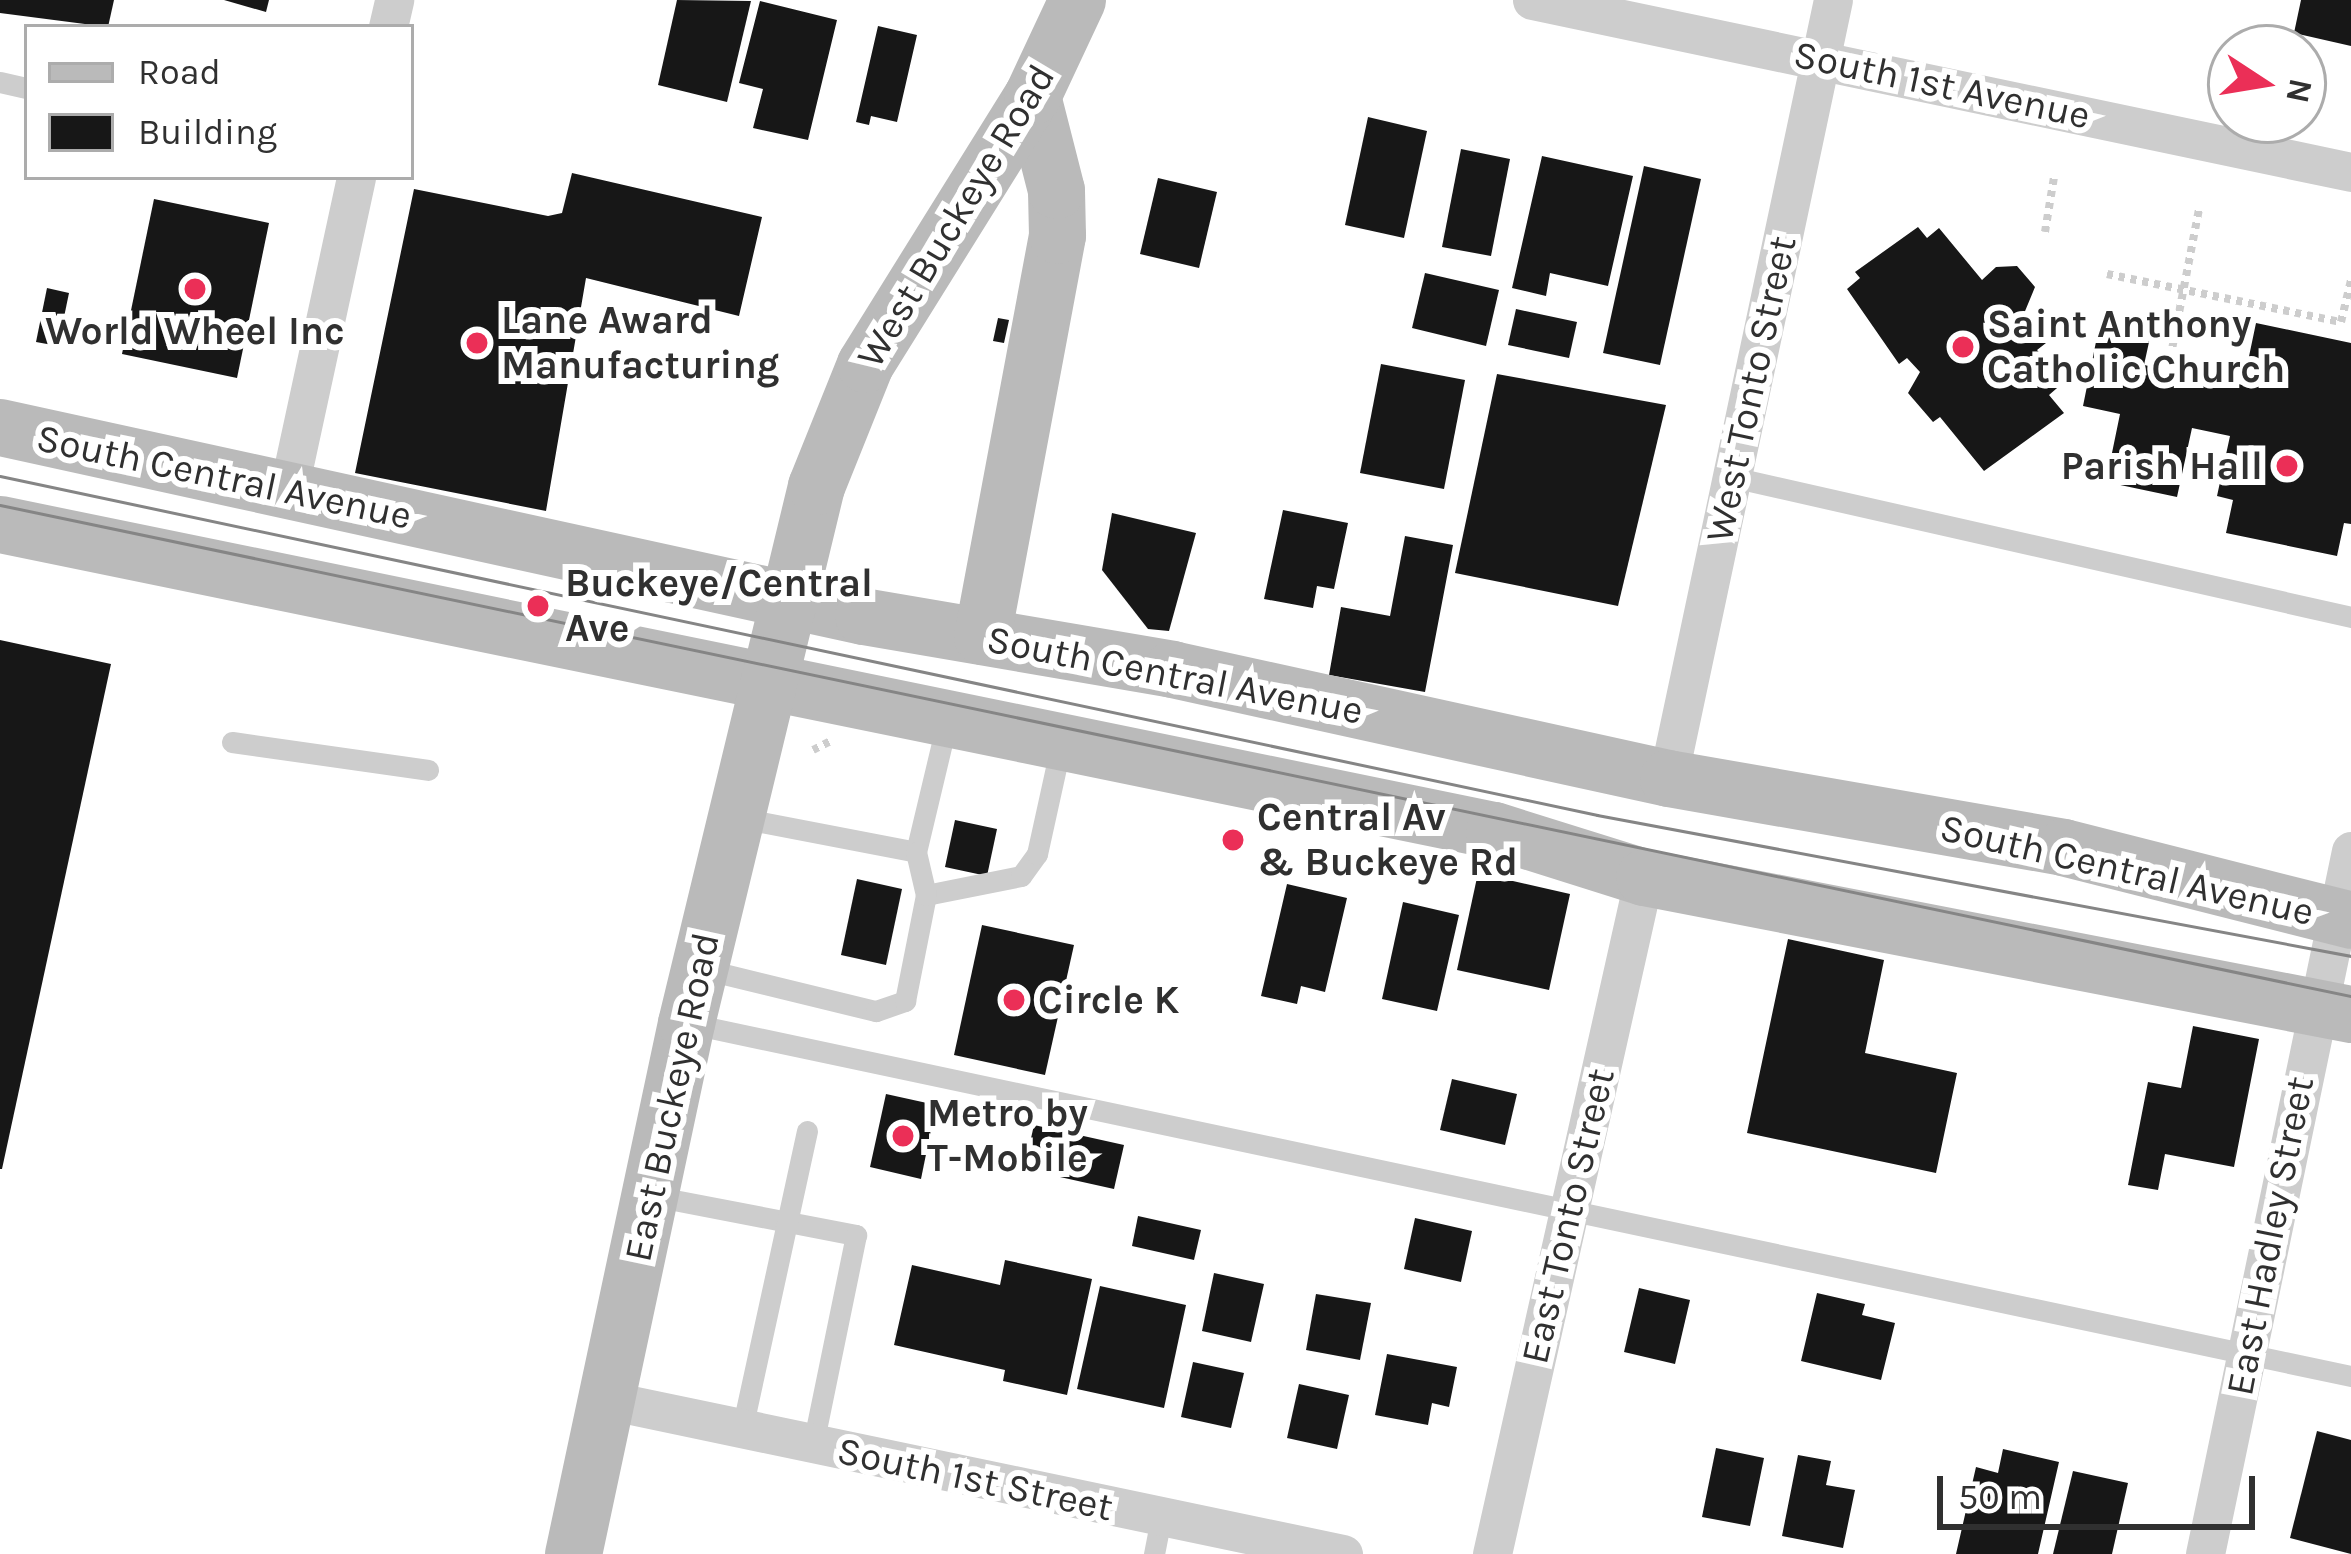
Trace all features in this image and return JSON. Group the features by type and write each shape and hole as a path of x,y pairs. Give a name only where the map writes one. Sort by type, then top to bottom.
{"main road":[{"name":"West Buckeye Road","path":"774,642 830,445 865,364 1032,96 1077,0"},
{"path":"982,636 1058,236 1056,190 1032,96"},
{"name":"South Central Avenue","path":"0,428 288,492 774,642 949,716 1494,830 1644,877 2339,1005"},
{"name":"South Central Avenue","path":"0,524 774,642 982,636 1668,778 2063,848 2343,919"},
{"name":"East Buckeye Road","path":"573,1554 686,1023 774,642"}],"street":[{"name":"South 1st Avenue","path":"1532,0 2351,172"},
{"name":"West Tonto Street","path":"1668,778 1833,0"},
{"path":"288,492 355,180"},
{"name":"East Hadley Street","path":"2205,1554 2248,1357 2339,1005 2351,850"},
{"name":"East Tonto Street","path":"1492,1554 1644,877"},
{"name":"South 1st Street","path":"607,1400 813,1444 1158,1536 1343,1554"}],"lane":[{"path":"1732,477 2351,617"},
{"path":"699,968 876,1011 905,1001 926,895 916,852 949,716"},
{"path":"926,895 1021,876 1037,854 1062,739"},
{"path":"232,742 428,770"},
{"path":"734,817 916,852"},
{"path":"686,1023 2351,1376"},
{"path":"742,1429 807,1131"},
{"path":"650,1195 856,1235 813,1444"}],"path":[{"path":"2045,232 2054,177"},
{"path":"2168,370 2199,209"},
{"path":"2107,274 2341,322 2351,280"}],"building":[{"path":"0,0 114,0 109,24 0,13"},
{"path":"224,0 269,0 266,12"},
{"path":"677,0 751,1 727,102 658,85"},
{"path":"2301,0 2351,0 2351,46 2327,41 2327,24 2296,24"},
{"path":"760,1 837,20 808,140 753,128 763,89 739,83"},
{"path":"878,26 917,35 897,122 871,116 869,125 856,122"},
{"path":"1368,117 1427,131 1404,238 1345,225"},
{"path":"1461,149 1510,159 1491,256 1442,247"},
{"path":"1542,156 1633,176 1608,286 1550,273 1546,296 1512,288"},
{"path":"1644,166 1701,179 1660,365 1603,353"},
{"name":"Lane Award Manufacturing","path":"572,173 762,217 739,316 586,278 546,511 355,473 414,189 548,216 562,213"},
{"path":"1158,178 1217,192 1199,268 1140,254"},
{"name":"World Wheel Inc","path":"154,199 269,223 237,378 122,354"},
{"name":"Saint Anthony Catholic Church","path":"1918,227 1927,238 1939,228 1982,280 1996,267 2017,266 2035,287 2023,316 2046,343 2037,350 2064,382 2049,395 2064,413 1984,471 1940,417 1933,422 1908,393 1920,372 1907,358 1899,364 1847,289 1860,278 1855,272"},
{"path":"1425,273 1499,290 1486,346 1412,328"},
{"path":"47,288 69,293 58,346 36,342"},
{"path":"1516,309 1577,322 1569,358 1508,345"},
{"path":"998,318 1009,320 1004,343 993,341"},
{"name":"Parish Hall","path":"2100,322 2151,333 2144,365 2243,385 2256,323 2351,343 2351,524 2344,523 2337,556 2226,533 2233,500 2217,496 2230,436 2192,428 2177,497 2106,482 2120,414 2083,406"},
{"path":"1381,364 1465,380 1444,489 1360,473"},
{"path":"1497,374 1666,405 1618,606 1455,573"},
{"path":"1283,510 1348,523 1334,589 1317,586 1313,608 1264,599"},
{"path":"1112,513 1196,533 1169,631 1148,629 1102,570"},
{"path":"1405,536 1453,545 1425,692 1329,675 1341,607 1390,616"},
{"path":"0,640 111,664 2,1169 0,1169"},
{"path":"955,820 997,829 987,876 945,867"},
{"path":"1478,873 1570,894 1549,990 1457,970"},
{"path":"857,879 902,889 886,965 841,955"},
{"path":"1287,884 1347,898 1325,992 1301,986 1297,1004 1261,996"},
{"path":"1403,902 1459,915 1437,1011 1382,999"},
{"name":"Circle K","path":"982,925 1074,945 1045,1075 954,1055"},
{"path":"1788,939 1884,960 1865,1053 1957,1073 1936,1173 1747,1133"},
{"path":"2193,1026 2259,1039 2234,1167 2165,1154 2158,1190 2128,1185 2148,1082 2181,1088"},
{"path":"1452,1079 1517,1094 1505,1145 1440,1130"},
{"name":"Metro by T-Mobile","path":"886,1094 936,1105 921,1179 870,1167"},
{"path":"1034,1125 1124,1145 1114,1189 1024,1169"},
{"path":"1138,1216 1201,1230 1194,1260 1132,1246"},
{"path":"1415,1218 1472,1231 1461,1282 1404,1269"},
{"path":"1005,1260 1092,1279 1067,1395 1003,1381 1005,1370 894,1345 912,1265 1000,1285"},
{"path":"1214,1273 1264,1284 1251,1342 1202,1331"},
{"path":"1100,1286 1186,1305 1164,1408 1077,1389"},
{"path":"1639,1288 1690,1300 1675,1364 1624,1352"},
{"path":"1817,1293 1865,1304 1862,1315 1895,1323 1881,1380 1801,1361"},
{"path":"1316,1294 1371,1303 1360,1360 1306,1350"},
{"path":"1387,1354 1457,1367 1449,1407 1432,1403 1428,1425 1375,1415"},
{"path":"1193,1362 1244,1373 1231,1428 1181,1417"},
{"path":"1299,1384 1349,1395 1337,1449 1287,1438"},
{"path":"2317,1431 2351,1440 2351,1554 2290,1538"},
{"path":"1716,1448 1764,1458 1750,1526 1702,1517"},
{"path":"2003,1449 2059,1462 2038,1554 1956,1554 1976,1467 1998,1473"},
{"path":"1798,1455 1831,1461 1826,1485 1855,1490 1843,1548 1782,1536"},
{"path":"2073,1471 2128,1483 2112,1554 2053,1554"}],"tram line":[{"path":"0,476 1597,815 2351,956"},
{"path":"0,505 2351,996"}],"place":[{"name":"World Wheel Inc","path":"195,289"},
{"name":"Lane Award Manufacturing","path":"477,343"},
{"name":"Saint Anthony Catholic Church","path":"1963,347"},
{"name":"Parish Hall","path":"2287,466"},
{"name":"Buckeye/Central Ave","path":"538,606"},
{"name":"Central Av & Buckeye Rd","path":"1233,840"},
{"name":"Circle K","path":"1014,1000"},
{"name":"Metro by T-Mobile","path":"903,1136"}]}
